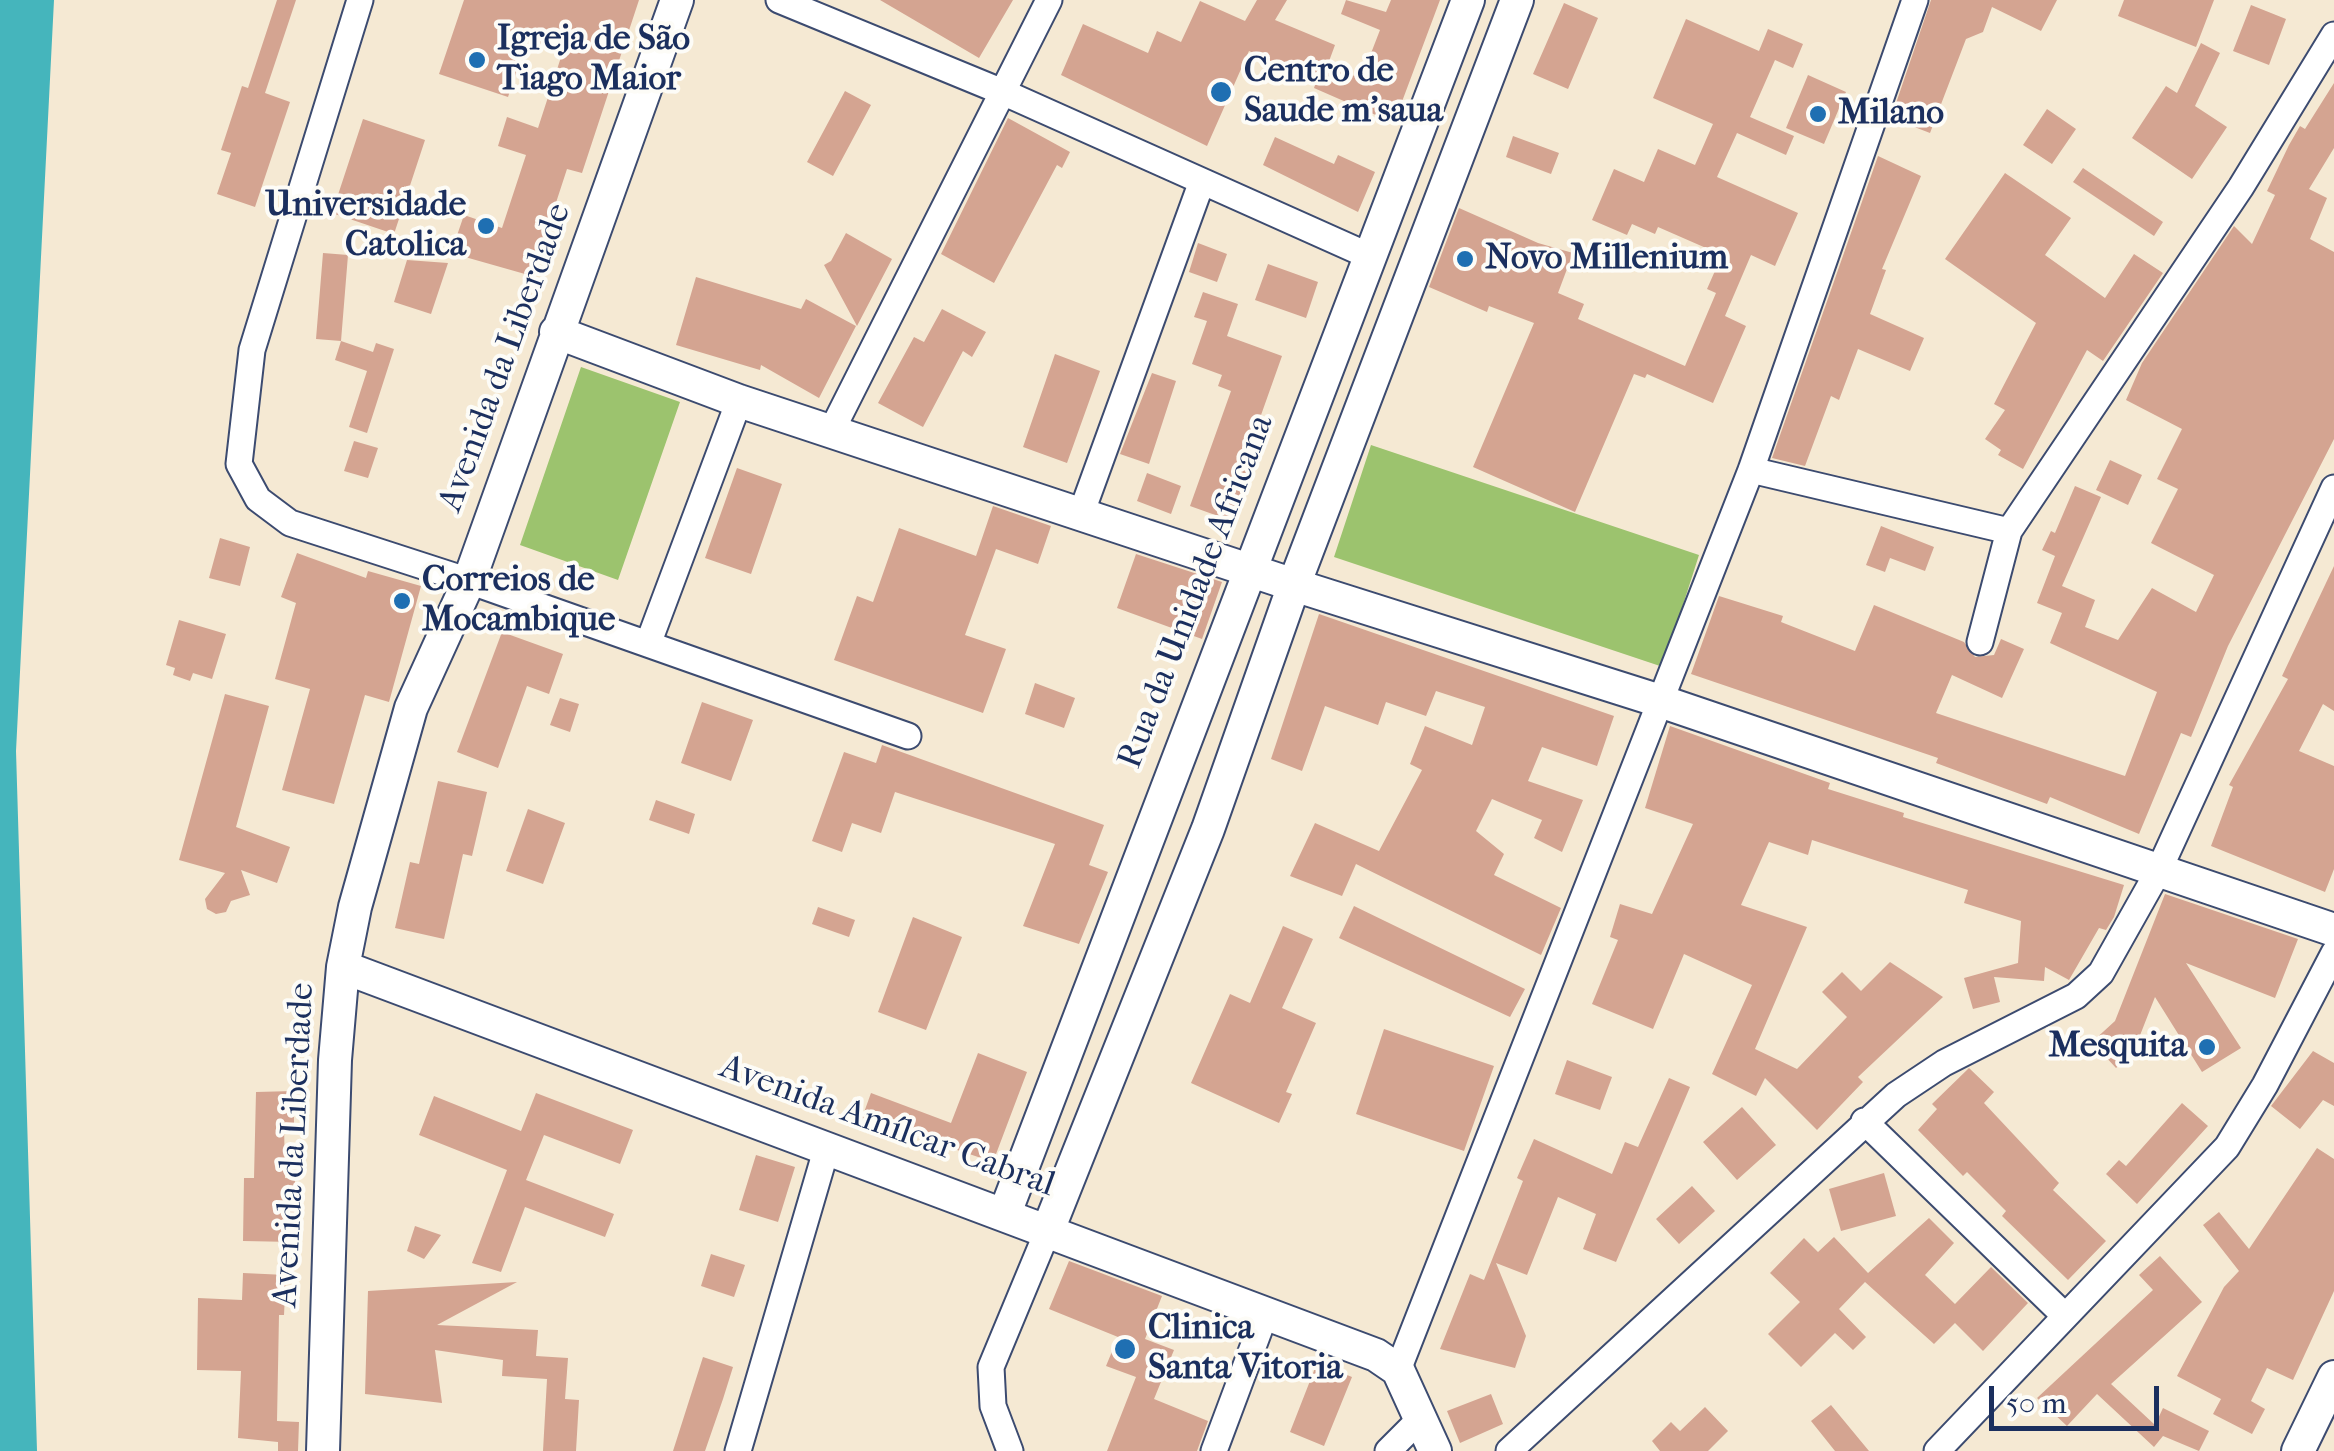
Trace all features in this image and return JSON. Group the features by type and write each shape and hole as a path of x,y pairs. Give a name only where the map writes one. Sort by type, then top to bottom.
{"street":[{"path":"360,0 252,350 239,464 258,499 290,524 469,581 776,693 908,736"},
{"name":"Avenida da Liberdade","path":"323,1451 335,1060 343,967 355,907 412,708 469,581 678,0"},
{"path":"779,0 1005,93 1201,184 1368,255"},
{"path":"832,430 1049,0"},
{"name":"Rua da Unidade Africana","path":"1005,1213 1468,0"},
{"path":"1010,1451 993,1406 991,1367 1208,829 1294,585 1517,0"},
{"path":"1435,1451 1398,1370 1751,470 1915,0"},
{"path":"1980,642 2009,532 2241,188 2334,35"},
{"path":"1081,514 1201,184"},
{"path":"556,332 739,401 1294,585 1660,700 2334,930"},
{"path":"648,644 739,401"},
{"path":"1751,470 2009,532"},
{"path":"1509,1451 1864,1121 1944,1063 2076,996 2101,973 2159,870 2334,488"},
{"path":"1937,1451 2226,1147 2266,1086 2334,953"},
{"name":"Avenida Amílcar Cabral","path":"343,967 1266,1312 1376,1355 1398,1370"},
{"path":"1864,1121 2064,1316"},
{"path":"738,1451 826,1147"},
{"path":"1214,1451 1266,1312"},
{"path":"2298,1451 2334,1378"},
{"path":"1388,1451 1422,1417"}],"green space":[{"path":"581,367 680,402 618,580 520,545"},
{"path":"1371,445 1699,555 1663,667 1334,557"}],"water":[{"path":"0,0 54,0 16,751 37,1451 0,1451"}],"building":[{"path":"277,0 296,0 265,93 290,102 255,207 217,194 231,153 221,150 242,86 248,88"},
{"path":"464,0 639,0 582,173 567,169 532,276 451,253 464,215 502,228 526,155 498,146 507,117 538,128 563,51 527,39 508,97 439,74"},
{"path":"880,0 1013,0 979,58"},
{"path":"1257,0 1287,0 1275,20 1335,45 1328,64 1361,79 1380,30 1341,14 1346,0 1386,12 1391,0 1440,0 1394,123 1314,88 1316,82 1249,51 1207,146 1061,75 1083,24 1148,53 1157,31 1181,42 1200,1 1245,21"},
{"path":"1931,0 2057,0 2041,31 1992,7 1983,32 1966,39 1930,133 1891,118"},
{"path":"2124,0 2214,0 2196,47 2118,16"},
{"path":"1564,3 1598,18 1568,89 1533,74"},
{"path":"2251,5 2286,19 2269,65 2233,51"},
{"path":"1686,19 1759,51 1768,29 1803,44 1793,68 1775,60 1750,117 1794,136 1786,155 1737,133 1717,177 1798,213 1775,266 1751,255 1725,316 1746,326 1713,403 1647,374 1645,378 1634,374 1575,512 1473,467 1534,323 1489,306 1487,312 1429,287 1459,208 1538,243 1573,253 1558,293 1584,304 1578,319 1685,366 1716,293 1707,289 1722,255 1658,227 1655,234 1632,224 1627,235 1592,220 1614,169 1644,182 1658,149 1695,165 1713,124 1653,98"},
{"path":"2201,43 2220,53 2195,106 2227,127 2192,179 2132,138 2166,86 2177,93"},
{"path":"1808,75 1846,92 1824,144 1786,128"},
{"path":"2334,83 2334,148 2309,189 2327,198 2310,239 2334,252 2334,439 2228,646 2191,737 2181,733 2139,834 2050,797 2047,804 1936,763 1938,758 1691,674 1719,596 1783,616 1781,622 1855,651 1874,605 1964,642 1975,657 1994,655 2001,639 2024,649 2002,698 1952,675 1936,713 2125,776 2157,692 2050,643 2062,613 2037,603 2055,556 2042,550 2051,531 2055,533 2075,486 2101,497 2062,586 2095,600 2085,627 2118,640 2152,588 2196,612 2214,575 2151,543 2178,489 2157,479 2182,429 2126,400 2142,363 2234,226 2252,244 2275,195 2267,191 2289,145 2300,126 2305,129"},
{"path":"845,91 871,105 833,176 807,162"},
{"path":"2047,109 2076,129 2052,164 2023,145"},
{"path":"1008,118 1070,152 1062,168 1057,165 994,283 941,254"},
{"path":"363,119 425,140 394,234 332,213"},
{"path":"1513,136 1559,153 1551,174 1506,157"},
{"path":"1275,137 1334,164 1338,155 1375,172 1358,212 1263,165"},
{"path":"1878,156 1921,176 1882,269 1886,270 1870,314 1924,338 1910,371 1858,349 1839,400 1831,396 1805,466 1772,458"},
{"path":"2083,168 2163,222 2154,236 2073,182"},
{"path":"2005,173 2071,218 2045,255 2105,298 2134,254 2163,273 2103,361 2087,350 2023,469 1998,455 2001,450 1985,439 2005,410 1994,404 2036,323 1945,259"},
{"path":"846,233 892,259 857,326 824,265 831,261"},
{"path":"1198,243 1227,254 1217,282 1189,272"},
{"path":"323,253 348,255 341,341 316,339"},
{"path":"407,260 448,263 431,314 394,302"},
{"path":"1268,264 1318,282 1306,318 1255,300"},
{"path":"696,277 801,309 806,299 856,326 819,398 761,365 760,370 676,345"},
{"path":"1203,292 1238,304 1227,336 1282,356 1255,432 1263,435 1232,521 1190,506 1231,391 1218,386 1222,375 1192,364 1207,321 1194,317"},
{"path":"942,309 986,332 972,357 963,351 923,427 878,403 914,337 924,342"},
{"path":"341,341 373,352 376,343 394,349 367,433 349,427 367,371 335,360"},
{"path":"1055,354 1100,371 1067,463 1023,447"},
{"path":"1152,373 1176,381 1149,464 1120,454"},
{"path":"354,441 378,448 368,478 344,471"},
{"path":"2110,460 2142,475 2128,505 2096,490"},
{"path":"737,468 782,484 751,574 705,558"},
{"path":"1147,473 1181,486 1171,514 1137,501"},
{"path":"993,506 1051,526 1038,564 996,549 965,635 1006,649 983,713 834,660 857,596 873,602 899,528 976,556"},
{"path":"1881,526 1934,547 1925,571 1890,558 1885,572 1866,565"},
{"path":"220,538 250,547 240,586 209,578"},
{"path":"297,553 366,578 368,571 421,586 389,702 365,695 334,804 282,790 310,689 275,679 296,603 281,597"},
{"path":"1136,554 1222,582 1202,639 1117,608"},
{"path":"2334,566 2334,711 2323,704 2299,751 2334,766 2334,869 2325,892 2211,846 2233,787 2229,785 2288,679 2282,676"},
{"path":"1319,614 1614,716 1597,766 1542,747 1528,781 1583,800 1562,852 1534,838 1542,820 1492,799 1476,831 1504,854 1494,875 1561,908 1541,955 1356,864 1342,896 1290,876 1315,823 1379,851 1422,770 1410,764 1425,726 1472,745 1485,707 1436,691 1426,716 1386,702 1378,725 1325,706 1302,771 1271,759"},
{"path":"179,620 226,634 212,679 193,673 190,681 173,675 175,668 166,665"},
{"path":"502,632 563,654 549,694 527,686 498,768 457,752"},
{"path":"1035,683 1075,698 1064,728 1025,714"},
{"path":"225,694 269,706 236,827 290,847 277,883 241,870 250,895 231,901 226,912 216,914 207,909 205,899 225,873 179,860"},
{"path":"560,698 579,704 570,732 550,725"},
{"path":"702,702 753,720 731,781 681,763"},
{"path":"1670,726 1830,783 1828,789 1904,813 1903,817 2124,885 2114,917 2106,930 2099,928 2069,980 2045,967 2044,981 1994,977 2000,1002 1973,1009 1964,978 2018,963 2021,921 1964,903 1968,890 1812,840 1808,855 1769,842 1741,905 1807,927 1755,1049 1797,1069 1847,1017 1822,992 1842,972 1861,991 1890,962 1943,997 1858,1077 1863,1082 1817,1130 1765,1078 1756,1096 1712,1074 1752,985 1684,954 1653,1029 1592,1004 1618,940 1610,937 1620,904 1652,914 1693,824 1645,808"},
{"path":"882,745 1104,825 1089,865 1108,872 1079,944 1023,926 1055,844 895,792 881,833 852,823 842,852 812,841 844,752 876,763"},
{"path":"438,781 487,792 472,856 463,854 444,939 395,928 410,862 419,864"},
{"path":"656,800 695,814 689,834 649,820"},
{"path":"528,809 565,823 543,884 506,871"},
{"path":"2165,894 2298,939 2275,998 2186,963 2241,1048 2202,1072 2155,997 2137,1043 2140,1046 2116,1068 2092,1042 2115,1021"},
{"path":"1354,906 1525,989 1510,1017 1339,938"},
{"path":"818,907 855,920 849,937 812,924"},
{"path":"913,917 962,937 926,1030 878,1012"},
{"path":"1283,926 1313,939 1282,1008 1316,1023 1286,1092 1292,1094 1279,1123 1191,1083 1230,994 1250,1003"},
{"path":"1384,1029 1494,1066 1464,1151 1356,1114"},
{"path":"2313,1051 2334,1063 2334,1106 2323,1100 2300,1129 2271,1106"},
{"path":"978,1053 1027,1072 993,1162 862,1118 871,1093 951,1123"},
{"path":"1567,1060 1612,1077 1600,1110 1555,1094"},
{"path":"1969,1068 1994,1092 1984,1103 2059,1183 2053,1190 2106,1241 2068,1280 2002,1216 2006,1211 1967,1172 1963,1176 1918,1130 1937,1109 1932,1104"},
{"path":"1669,1078 1690,1087 1616,1262 1583,1249 1596,1214 1558,1197 1527,1275 1496,1263 1526,1336 1515,1368 1440,1349 1470,1274 1484,1280 1523,1181 1517,1178 1534,1139 1612,1174 1625,1142 1638,1147"},
{"path":"294,1091 294,1123 284,1123 285,1178 295,1179 294,1242 243,1241 244,1178 254,1178 256,1092"},
{"path":"536,1093 633,1130 620,1164 544,1135 526,1180 614,1214 605,1237 525,1207 501,1272 472,1263 507,1170 419,1135 434,1096 521,1131"},
{"path":"2182,1103 2208,1126 2137,1204 2106,1174 2119,1160 2126,1166"},
{"path":"1742,1107 1776,1145 1737,1180 1703,1142"},
{"path":"2317,1148 2334,1159 2334,1291 2293,1380 2267,1368 2251,1401 2265,1409 2252,1434 2213,1414 2221,1399 2177,1376 2224,1287 2239,1271 2203,1225 2219,1212 2249,1249"},
{"path":"756,1155 795,1167 778,1222 739,1210"},
{"path":"1884,1173 1896,1216 1841,1231 1829,1189"},
{"path":"1692,1186 1715,1211 1679,1244 1656,1219"},
{"path":"1929,1218 1954,1243 1925,1275 1955,1304 1991,1267 2028,1303 1983,1351 1955,1323 1934,1344 1865,1282 1839,1309 1866,1337 1853,1350 1835,1333 1801,1367 1768,1334 1800,1302 1770,1273 1804,1238 1818,1252 1834,1237 1868,1273"},
{"path":"415,1226 441,1235 424,1259 407,1251"},
{"path":"711,1254 745,1265 734,1297 701,1286"},
{"path":"2160,1256 2202,1302 2111,1384 2155,1425 2163,1408 2209,1431 2199,1451 2163,1436 2154,1447 2097,1394 2067,1426 2037,1398 2153,1290 2139,1275"},
{"path":"1069,1261 1162,1296 1145,1339 1174,1350 1154,1399 1208,1421 1197,1451 1107,1451 1136,1377 1106,1366 1118,1337 1049,1309"},
{"path":"243,1273 286,1275 284,1315 279,1315 277,1421 299,1422 298,1451 278,1451 278,1442 238,1438 241,1371 197,1370 198,1298 242,1300"},
{"path":"517,1282 437,1325 538,1330 536,1356 568,1358 565,1399 579,1400 576,1451 543,1451 547,1379 502,1376 503,1360 435,1350 442,1403 365,1394 368,1291"},
{"path":"703,1357 733,1367 723,1399 705,1451 673,1451"},
{"path":"1317,1363 1352,1377 1324,1446 1290,1432"},
{"path":"1491,1394 1503,1424 1460,1443 1447,1411"},
{"path":"1831,1405 1869,1451 1835,1451 1811,1421"},
{"path":"1705,1407 1728,1431 1708,1451 1660,1451 1652,1441 1671,1422 1680,1431"}],"place":[{"name":"Igreja de São Tiago Maior","path":"477,60"},
{"name":"Centro de Saude m'saua","path":"1221,92"},
{"name":"Milano","path":"1818,114"},
{"name":"Universidade Catolica","path":"486,226"},
{"name":"Novo Millenium","path":"1465,259"},
{"name":"Correios de Mocambique","path":"402,601"},
{"name":"Mesquita","path":"2207,1047"},
{"name":"Clinica Santa Vitoria","path":"1125,1349"}]}
